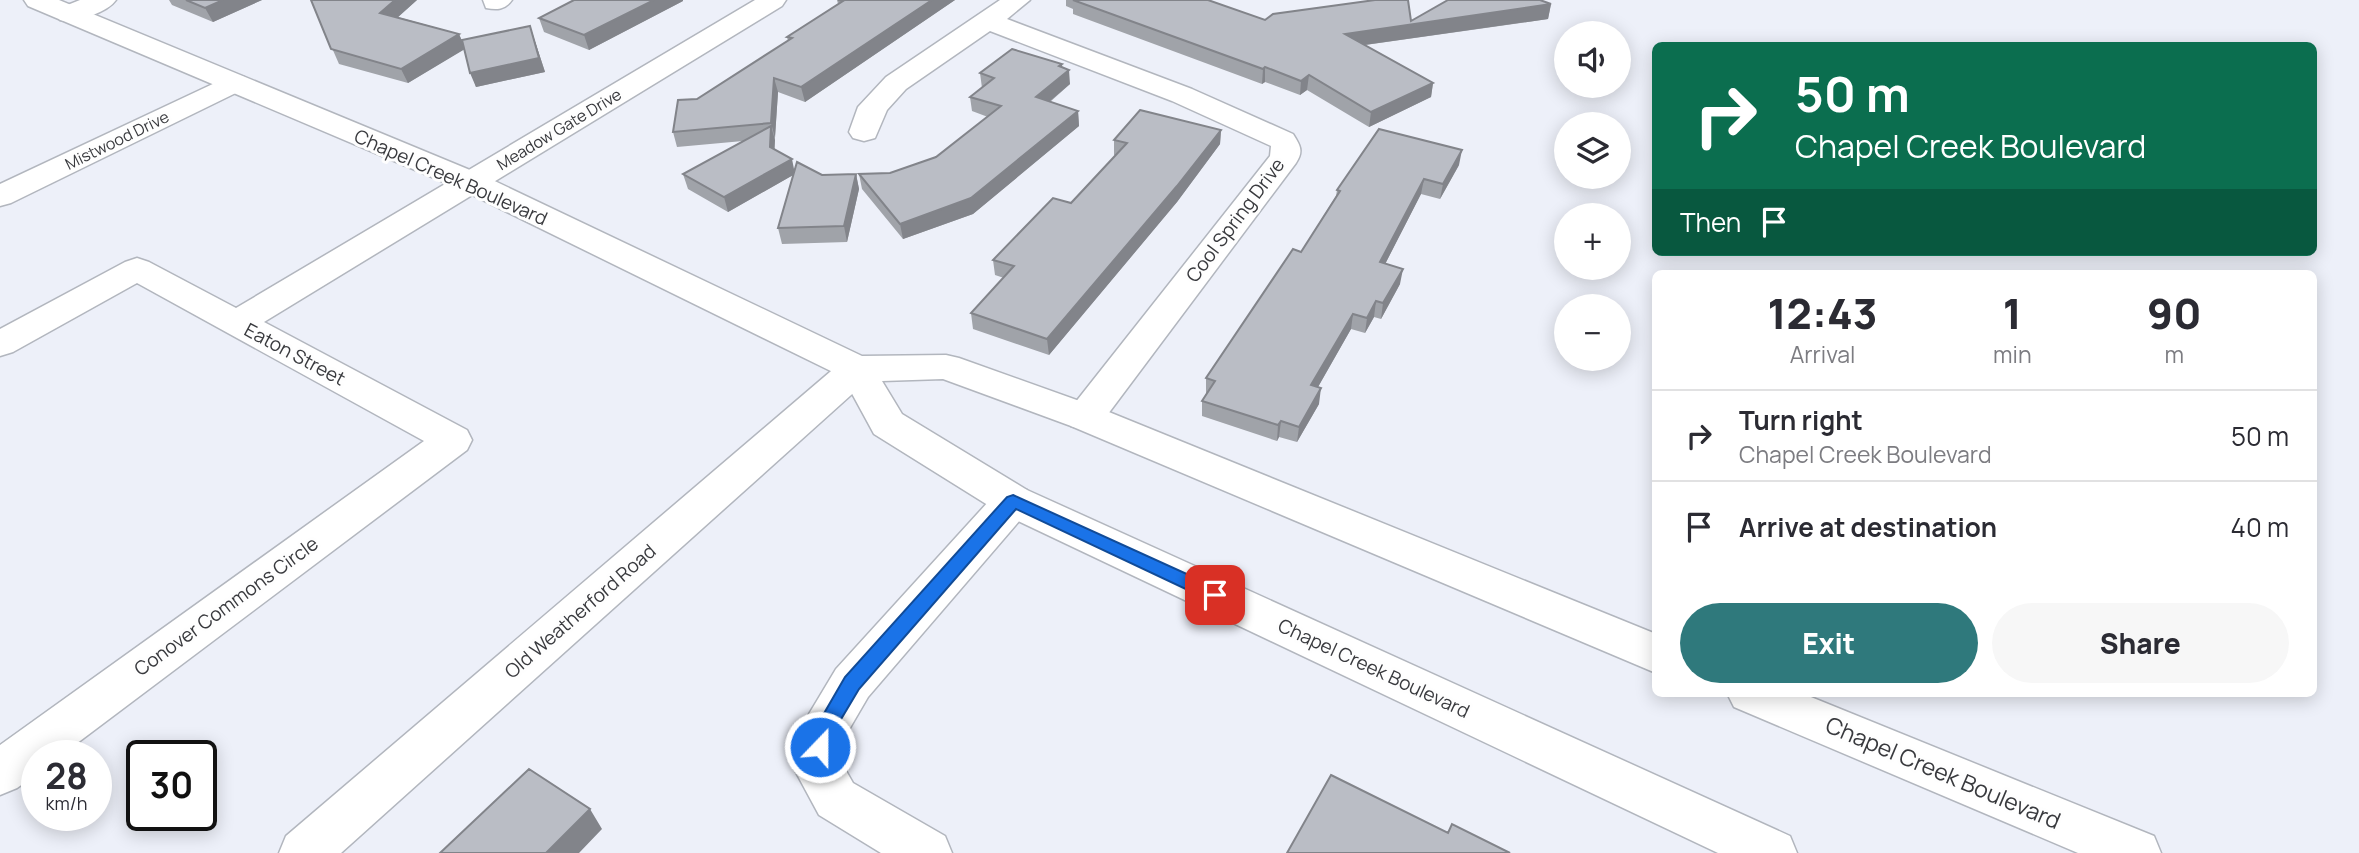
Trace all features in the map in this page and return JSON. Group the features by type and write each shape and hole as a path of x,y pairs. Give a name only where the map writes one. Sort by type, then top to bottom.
{"street":[{"name":"Chapel Creek Boulevard","path":"37,0 471,182 857,369 946,367 1085,417 1652,652"},
{"path":"69,14 103,0"},
{"name":"Meadow Gate Drive","path":"237,323 773,0"},
{"path":"864,132 873,107 896,83 1017,0"},
{"name":"Cool Spring Drive","path":"987,20 1182,95 1282,140 1286,146 1285,157 1085,417"},
{"name":"Mistwood Drive","path":"0,196 234,83"},
{"name":"Eaton Street","path":"0,344 137,269 453,440"},
{"name":"Chapel Creek Boulevard","path":"857,369 888,424 1013,501 1772,853"},
{"name":"Old Weatherford Road","path":"304,853 857,369"},
{"name":"Conover Commons Circle","path":"0,773 453,440"},
{"path":"927,853 836,799 816,765 824,729 852,683 1013,501"},
{"name":"Chapel Creek Boulevard","path":"1760,697 2136,853"}],"building":[{"path":"186,0 223,0 205,8"},
{"path":"311,0 395,0 380,13 459,34 401,69 331,49"},
{"path":"574,0 654,0 584,35 539,18"},
{"path":"838,0 932,0 801,87 774,78 771,123 673,132 678,100 697,99 792,38 787,37 843,1"},
{"path":"1073,0 1208,0 1265,20 1273,14 1375,0 1408,0 1411,21 1448,0 1540,0 1551,4 1345,34 1433,83 1371,112 1309,75 1301,81 1265,67 1263,69"},
{"path":"530,26 539,58 470,73 462,40"},
{"path":"1012,49 1062,64 1059,66 1069,70 1036,97 1078,111 971,198 900,224 859,174 890,173 936,157 1001,106 970,97 994,78 980,73"},
{"path":"1140,110 1221,130 1047,339 971,313 1014,266 993,260 1053,198 1071,203 1127,143 1114,140"},
{"path":"771,126 770,147 792,159 724,197 683,174"},
{"path":"1379,129 1462,150 1443,184 1424,179 1380,262 1403,269 1383,303 1376,301 1367,318 1353,314 1311,385 1321,388 1299,427 1281,421 1278,425 1202,401 1215,381 1206,378 1293,249 1301,252 1340,191 1337,190"},
{"path":"797,162 822,175 856,174 844,226 778,228"},
{"path":"529,769 590,809 546,853 440,853"},
{"path":"1331,775 1448,833 1452,824 1510,853 1287,853"}],"route":[{"path":"820,747 824,729 852,683 1013,501 1215,595"}]}
